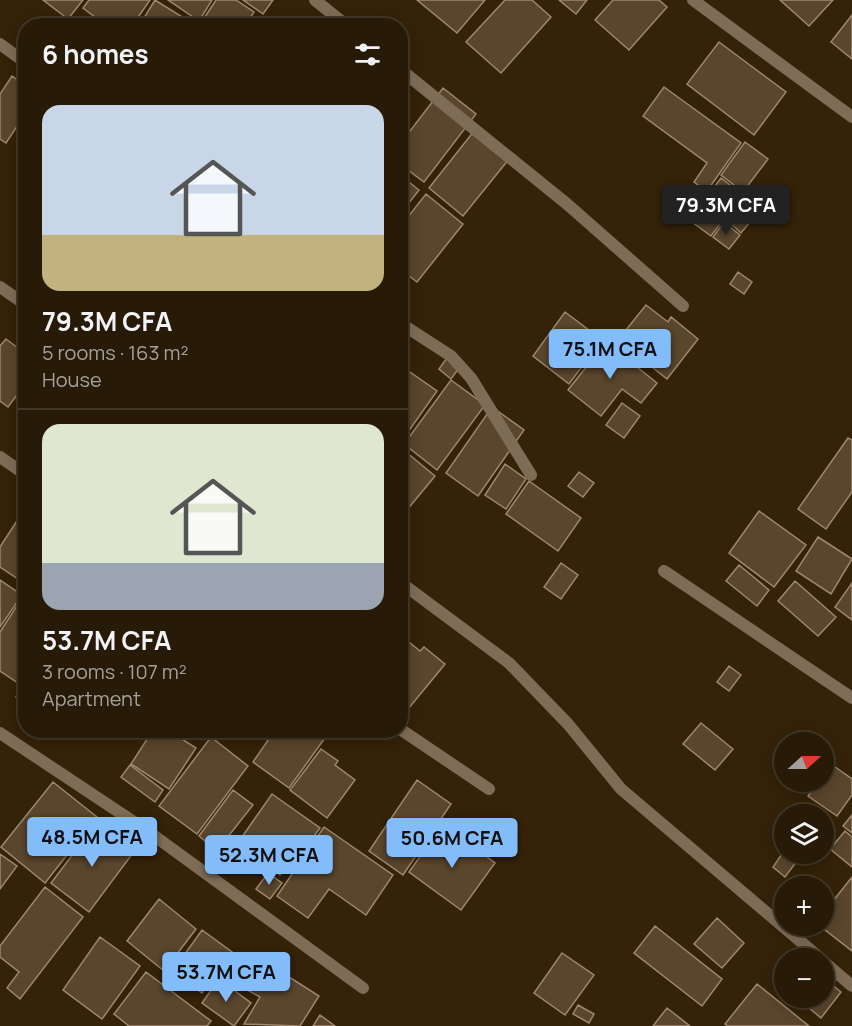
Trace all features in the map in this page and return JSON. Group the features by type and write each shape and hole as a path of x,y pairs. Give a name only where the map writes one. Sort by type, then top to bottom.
{"street":[{"path":"315,0 337,18"},
{"path":"693,0 852,117"},
{"path":"0,44 18,57"},
{"path":"408,75 567,204 683,306"},
{"path":"0,286 18,299"},
{"path":"408,328 451,356 471,378 531,475"},
{"path":"0,457 18,469"},
{"path":"664,571 852,698"},
{"path":"408,588 509,663 568,724 621,789 808,948"},
{"path":"0,733 149,832 363,988"},
{"path":"408,734 489,789"},
{"path":"834,971 852,986"}],"building":[{"path":"43,0 83,0 67,18"},
{"path":"89,0 150,0 138,18 96,18 83,8"},
{"path":"155,0 184,18 144,18"},
{"path":"168,0 212,0 201,18 195,18"},
{"path":"216,0 236,0 254,12 250,18 204,18"},
{"path":"243,0 273,0 263,14"},
{"path":"417,0 485,0 457,33"},
{"path":"505,0 532,0 551,17 501,73 466,42"},
{"path":"559,0 587,0 576,14"},
{"path":"613,0 659,0 667,7 629,50 595,20"},
{"path":"780,0 833,0 809,26"},
{"path":"852,15 852,59 831,42"},
{"path":"719,42 786,92 754,135 687,84"},
{"path":"12,76 18,80 18,125 6,143 0,139 0,94"},
{"path":"664,87 741,143 707,191 694,182 707,163 643,116"},
{"path":"443,88 476,114 424,182 408,170 408,134"},
{"path":"474,131 509,159 463,216 429,188"},
{"path":"745,142 768,159 743,192 721,175"},
{"path":"721,178 744,196 727,218 704,200"},
{"path":"408,181 419,190 408,204"},
{"path":"426,194 463,224 417,282 408,275 408,217"},
{"path":"741,203 756,215 741,233 727,220"},
{"path":"705,205 723,220 711,236 692,222"},
{"path":"724,222 740,235 729,249 713,237"},
{"path":"738,272 752,282 744,294 730,284"},
{"path":"646,305 668,322 671,317 698,339 667,379 618,340"},
{"path":"565,312 602,340 569,384 533,356"},
{"path":"6,339 18,348 18,394 8,407 0,401 0,346"},
{"path":"606,342 657,383 641,403 622,389 601,416 568,390"},
{"path":"449,355 462,364 451,379 439,369"},
{"path":"408,371 437,391 408,432"},
{"path":"451,380 485,405 437,470 408,447 408,439"},
{"path":"622,403 640,416 624,438 606,425"},
{"path":"492,407 524,430 478,496 446,473"},
{"path":"848,438 852,440 852,492 826,529 798,509"},
{"path":"408,454 435,476 408,509"},
{"path":"505,464 526,479 506,509 485,495"},
{"path":"579,472 594,483 583,497 568,486"},
{"path":"529,481 581,518 558,551 506,514"},
{"path":"759,511 806,545 774,587 729,553"},
{"path":"18,519 18,579 0,567 0,547"},
{"path":"818,537 852,559 831,594 796,571"},
{"path":"561,563 578,575 561,599 544,587"},
{"path":"739,565 769,590 757,606 726,581"},
{"path":"0,580 18,592 18,601 0,627"},
{"path":"795,581 836,617 818,636 778,601"},
{"path":"852,583 852,620 835,607"},
{"path":"18,604 18,683 0,671 0,632"},
{"path":"408,641 420,651 424,647 445,664 408,709"},
{"path":"729,666 741,675 729,691 717,682"},
{"path":"701,723 733,749 715,770 683,744"},
{"path":"148,738 180,738 196,748 169,789 131,764"},
{"path":"210,738 248,766 197,834 159,806"},
{"path":"270,738 325,738 289,788 253,762"},
{"path":"321,749 338,761 335,765 355,780 327,818 290,790"},
{"path":"130,765 163,790 155,802 121,777"},
{"path":"834,766 852,779 852,795 837,816 834,814 834,804 820,804 808,796 811,792 834,792"},
{"path":"417,780 451,804 403,875 369,851"},
{"path":"53,782 97,817 45,883 1,847"},
{"path":"233,790 253,805 223,843 216,839 211,846 199,836"},
{"path":"272,794 320,828 297,859 293,856 280,875 237,844"},
{"path":"852,815 852,833 843,826"},
{"path":"95,825 133,853 89,912 51,883"},
{"path":"324,827 393,875 366,915 329,889 308,918 277,896"},
{"path":"845,831 852,837 852,867 834,852 834,844"},
{"path":"454,832 495,863 461,910 409,872 436,834 447,842"},
{"path":"0,854 17,866 0,889"},
{"path":"775,864 795,864 786,876 773,867"},
{"path":"268,873 282,883 270,899 256,889"},
{"path":"852,877 852,951 833,936 834,900"},
{"path":"45,887 83,917 20,999 7,988 19,972 0,957 0,946"},
{"path":"159,899 196,929 164,971 127,941"},
{"path":"717,918 744,943 722,968 694,944"},
{"path":"655,926 722,979 702,1006 634,953"},
{"path":"202,930 232,952 202,993 172,972"},
{"path":"100,937 140,966 102,1019 63,990"},
{"path":"562,953 594,975 565,1015 534,993"},
{"path":"267,963 319,996 300,1026 244,1024 260,997 249,991"},
{"path":"146,972 211,1021 207,1026 129,1026 114,1014"},
{"path":"219,979 251,1003 234,1026 202,1003"},
{"path":"757,984 774,998 774,1008 787,1008 809,1026 728,1026 725,1024"},
{"path":"834,986 841,992 834,1001"},
{"path":"578,1005 594,1014 589,1023 573,1014"},
{"path":"667,1008 690,1026 653,1026"},
{"path":"809,1008 829,1008 821,1018"},
{"path":"320,1015 335,1026 313,1026"}]}
